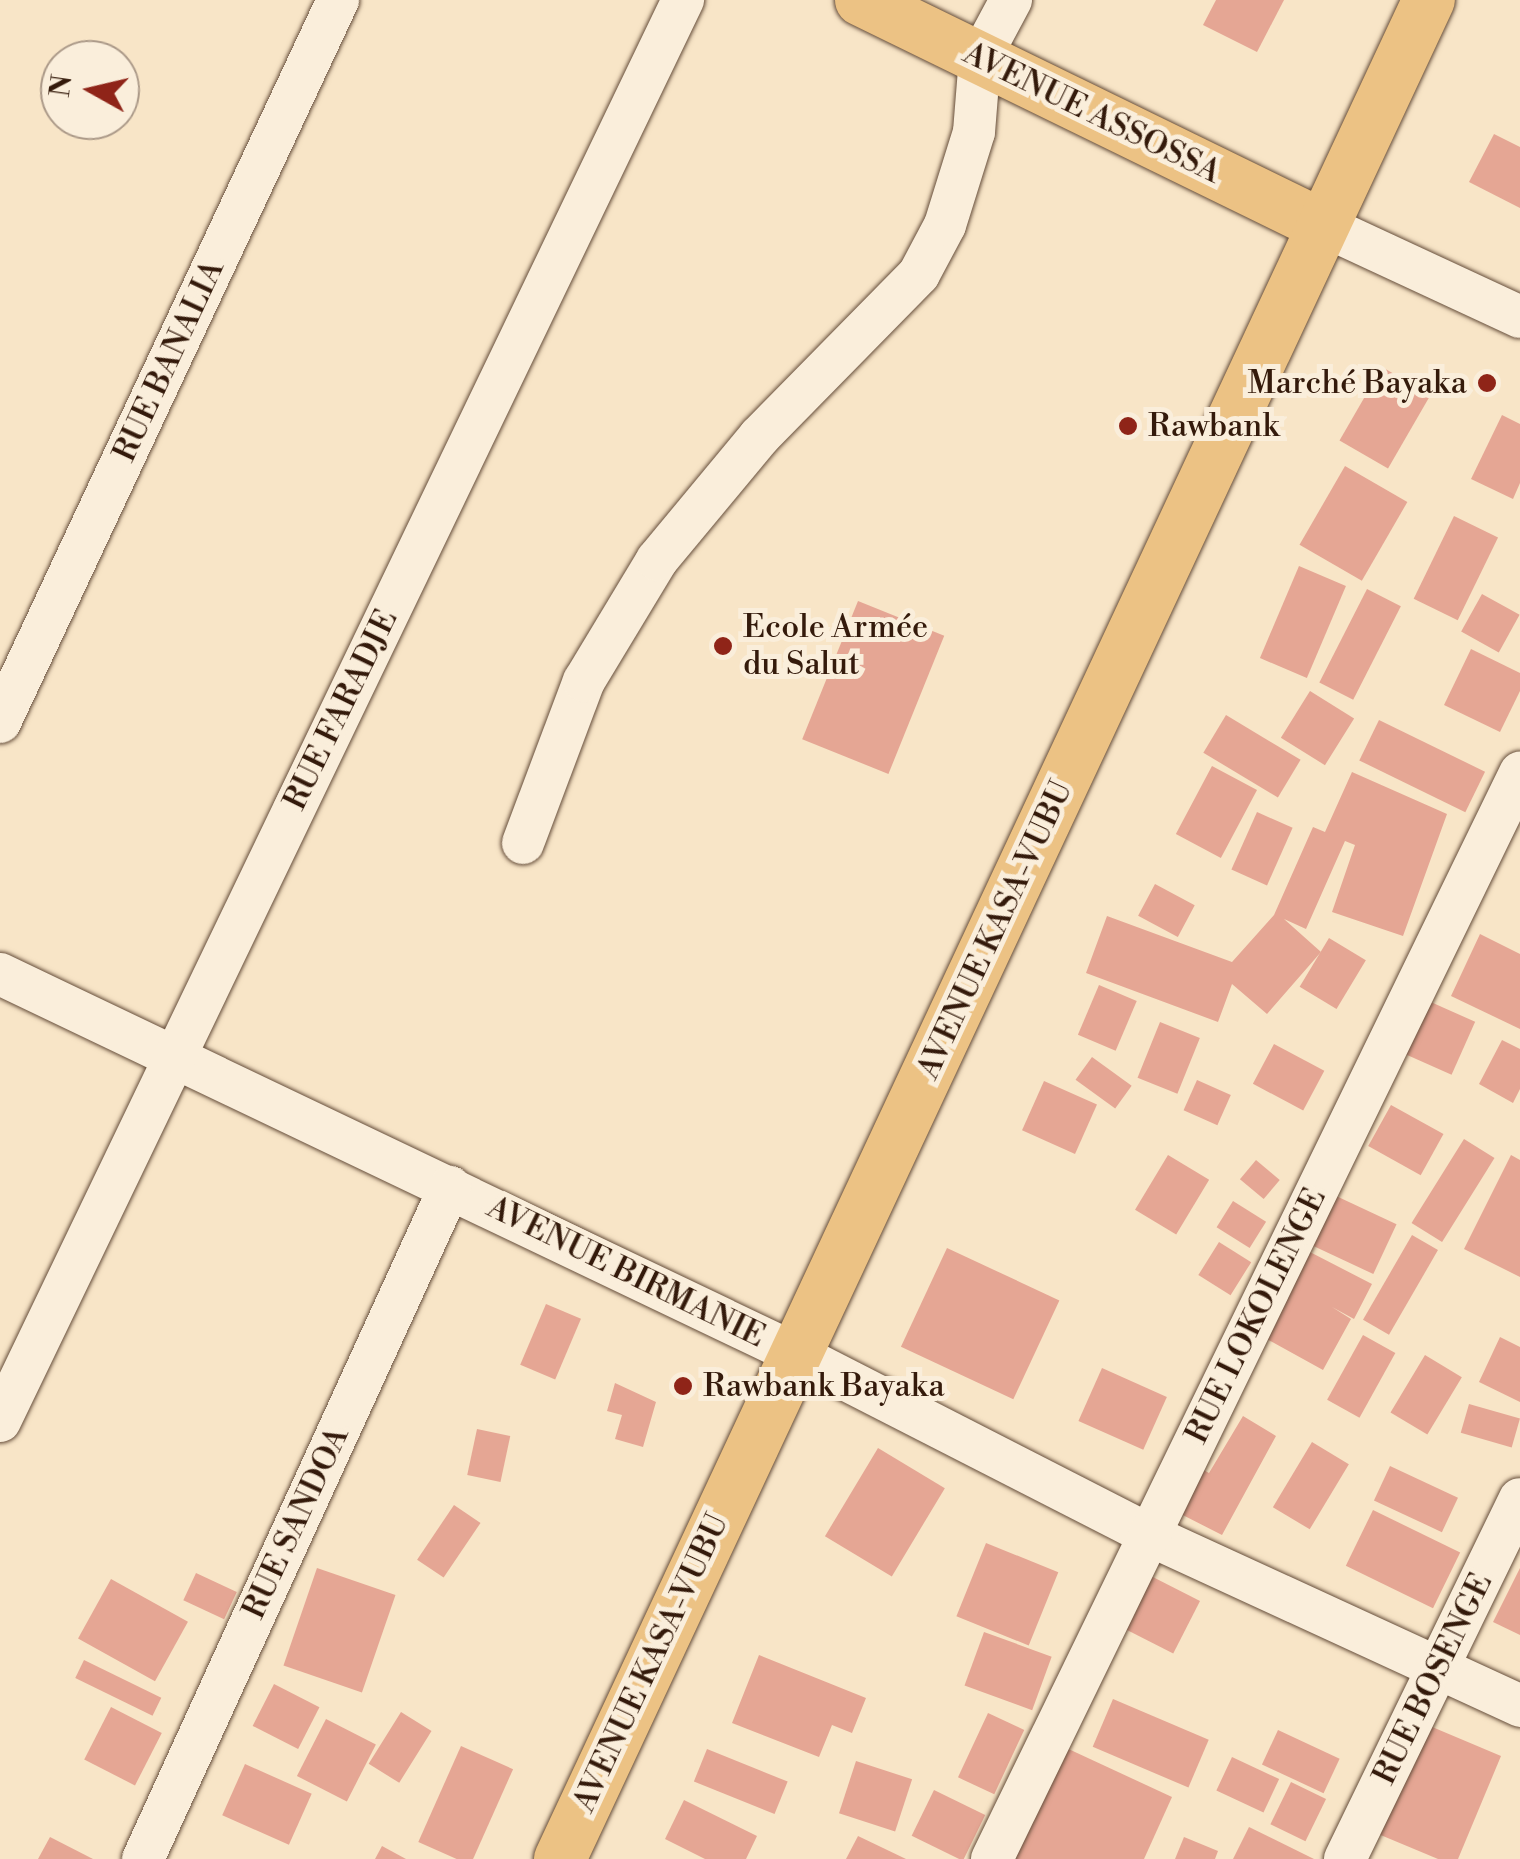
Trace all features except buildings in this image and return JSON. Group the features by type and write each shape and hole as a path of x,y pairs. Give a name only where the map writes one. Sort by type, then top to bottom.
{"main road":[{"name":"AVENUE ASSOSSA","path":"862,0 1322,224"},
{"name":"AVENUE KASA-VUBU","path":"560,1859 1429,0"}],"street":[{"name":"RUE BANALIA","path":"0,722 338,0"},
{"name":"RUE FARADJE","path":"0,1421 682,0"},
{"path":"523,843 584,681 657,560 759,437 918,274 945,225 974,132 980,58 1011,0"},
{"path":"1322,224 1520,316"},
{"name":"RUE LOKOLENGE","path":"992,1859 1520,773"},
{"name":"AVENUE BIRMANIE","path":"0,974 796,1354 1149,1535 1520,1706"},
{"name":"RUE SANDOA","path":"143,1859 450,1187"},
{"name":"RUE BOSENGE","path":"1345,1859 1520,1499"}],"place":[{"name":"Marché Bayaka","path":"1487,383"},
{"name":"Rawbank","path":"1128,426"},
{"name":"Ecole Armée du Salut","path":"723,646"},
{"name":"Rawbank Bayaka","path":"683,1386"}]}
